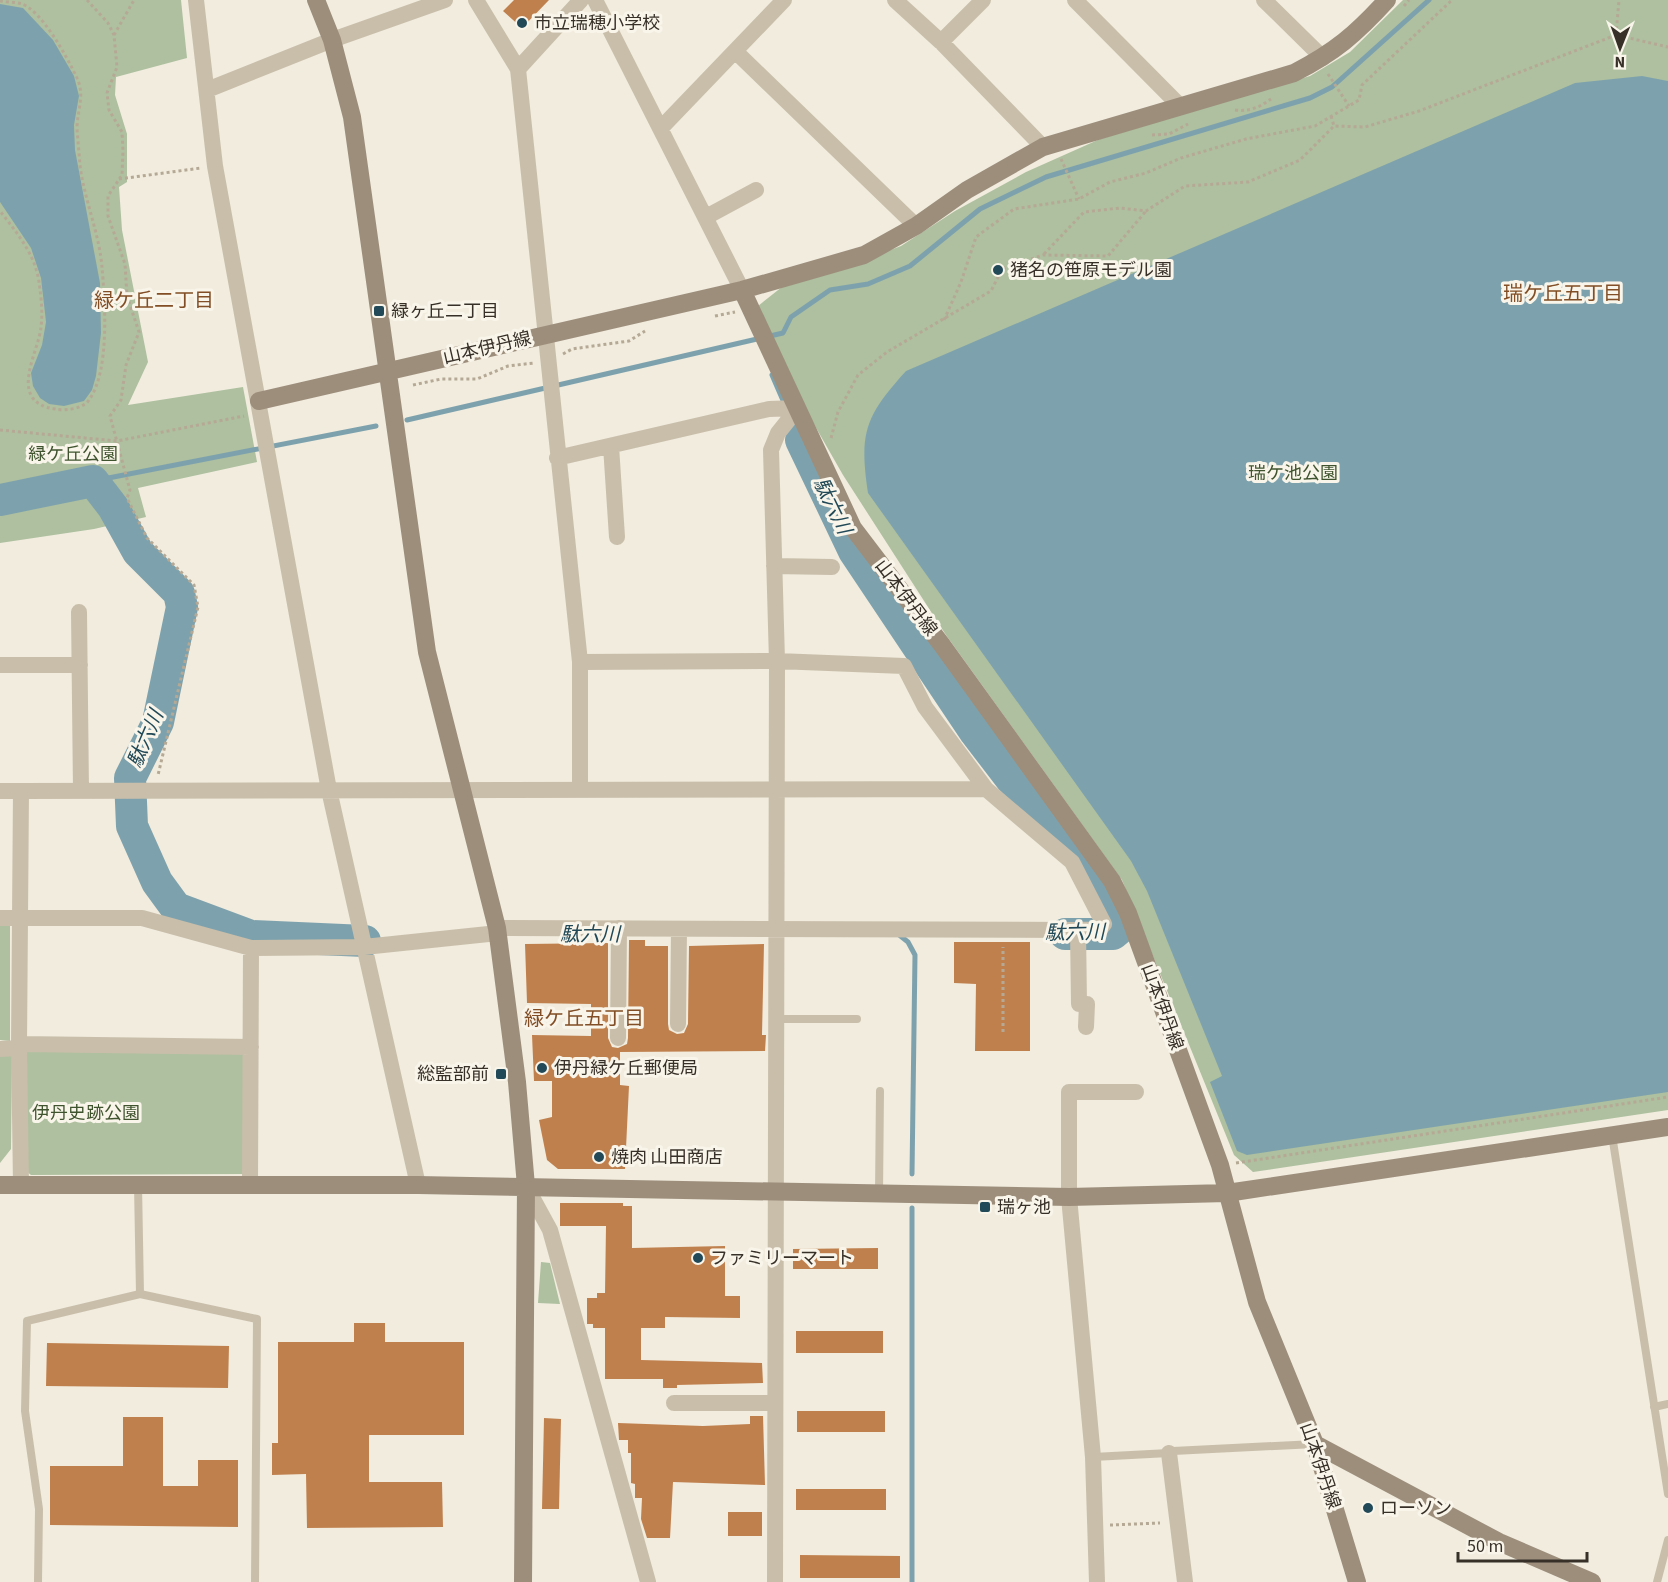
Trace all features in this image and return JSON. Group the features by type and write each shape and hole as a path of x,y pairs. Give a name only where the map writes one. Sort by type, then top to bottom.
{"street":[{"path":"196,0 215,166 329,790 418,1185"},
{"path":"315,0 332,40 352,117 427,652 460,789 498,931 517,1082 526,1186 523,1582"},
{"path":"207,90 332,40 445,0"},
{"path":"476,0 518,69 580,662 580,789"},
{"path":"518,69 581,0"},
{"path":"595,0 662,127 742,290 864,255 916,226 967,190 1043,147 1179,105 1294,73 1321,59 1353,37 1387,0"},
{"path":"662,127 784,0"},
{"path":"895,0 941,42 1043,147"},
{"path":"941,42 983,0"},
{"path":"1075,0 1179,105"},
{"path":"1264,0 1321,59"},
{"path":"735,51 916,226"},
{"path":"706,217 756,190"},
{"name":"山本伊丹線","path":"260,407 386,371 742,290 853,528 942,645 1112,881 1128,913 1220,1165 1257,1302 1316,1444 1357,1582"},
{"path":"557,458 769,409 798,408"},
{"path":"775,1582 774,1191 777,661 771,450 778,433 798,408"},
{"path":"611,446 617,537"},
{"path":"774,566 832,567"},
{"path":"79,612 81,791"},
{"path":"0,918 142,918 251,948 364,947 498,931 619,934 679,929 775,933 1078,933 1100,929 1104,924 1072,862 986,789 925,707 904,666 777,661 580,662"},
{"path":"0,665 80,664"},
{"path":"0,791 986,789"},
{"path":"21,791 19,917 21,1185"},
{"path":"678,1024 679,929"},
{"path":"1078,933 1078,1004 1087,1004 1086,1027"},
{"path":"618,1038 619,934"},
{"path":"250,1184 251,948"},
{"path":"0,1049 19,1046 251,1047"},
{"path":"1098,1582 1093,1458 1070,1197 1069,1092 1136,1092"},
{"path":"0,1185 526,1186 1070,1197 1227,1193 1668,1126"},
{"path":"526,1186 550,1230 648,1582"},
{"path":"674,1403 696,1410 775,1403"},
{"path":"1316,1444 1499,1542 1593,1582"},
{"path":"1169,1453 1185,1582"}],"lane":[{"path":"775,1019 857,1019"},
{"path":"879,1194 880,1091"},
{"path":"1612,1135 1668,1494"},
{"path":"138,1185 140,1294"},
{"path":"38,1582 39,1509 25,1411 27,1321 140,1294 256,1319 255,1582"},
{"path":"1654,1407 1668,1404"},
{"path":"1093,1458 1169,1453 1173,1450 1316,1444"},
{"path":"1657,1582 1668,1540"}],"path":[{"path":"87,0 108,22 114,35 117,67 107,93 109,110 122,132 123,151 119,179 108,196 108,216 125,264 127,296 138,332 126,365 121,400 110,416 130,490 127,498 147,538 194,585 198,607 171,729 158,769 158,790"},
{"path":"114,35 134,0"},
{"path":"944,320 961,282 976,237 1014,209 1079,199 1110,182 1146,173 1181,158 1246,139 1315,126 1359,100 1362,85 1452,0"},
{"path":"1616,35 1619,0"},
{"path":"0,1 24,5 47,26 77,77 82,95 77,126 80,168 102,266 104,347 93,391 88,402 78,407 54,409 39,404 29,389 30,358 37,346 41,326 39,279 31,254 0,211"},
{"path":"824,465 838,412 858,375 887,352 991,291 1002,269 1043,255 1108,256 1146,211 1185,186 1248,182 1300,160 1334,126 1365,127 1419,111 1616,35 1668,47"},
{"path":"1321,59 1350,107"},
{"path":"1331,116 1334,126"},
{"path":"1043,147 1053,148 1059,156 1079,199"},
{"path":"119,179 215,166"},
{"path":"1043,255 1084,212 1120,208 1146,211"},
{"path":"0,430 117,441 260,407"},
{"path":"1003,938 1003,1032"},
{"path":"1220,1165 1668,1097"},
{"path":"1096,1525 1177,1522"}],"green space":[{"name":"緑ケ丘公園","path":"0,0 181,0 187,58 116,77 115,95 127,134 127,182 119,187 122,230 148,362 128,405 243,387 257,462 138,488 146,517 94,529 0,543"},
{"name":"瑞ケ池公園","path":"1403,0 1668,0 1668,1110 1253,1172 1234,1155 1122,880 946,635 843,475 811,419 758,306 787,283 848,266 901,246 955,211 1026,172 1100,139 1310,76 1350,52"},
{"path":"0,926 10,926 10,1041 0,1040"},
{"name":"伊丹史跡公園","path":"24,1050 241,1053 247,1057 246,1174 31,1175 24,1169"},
{"path":"0,1056 12,1056 11,1149 0,1163"},
{"path":"541,1262 550,1263 560,1304 538,1303"}],"water":[{"path":"0,4 23,8 53,40 74,76 79,96 74,125 75,150 100,283 101,333 92,390 84,401 64,406 49,404 40,398 33,386 31,373 42,345 46,322 41,278 31,248 0,202"},
{"name":"瑞ケ池公園","path":"1642,76 1668,81 1668,1092 1247,1155 1237,1151 1210,1082 1222,1076 1147,891 1131,861 868,493 864,455 868,426 882,401 906,371 1575,83"}],"building":[{"path":"514,0 549,0 522,28 503,11"},
{"path":"629,940 645,940 645,946 668,946 668,1024 669,1030 677,1034 684,1033 688,1024 689,946 764,944 762,1035 766,1035 765,1051 620,1052 620,1085 629,1086 625,1169 558,1169 547,1160 539,1120 552,1117 552,1081 534,1081 532,1035 591,1036 591,1004 527,1003 525,944 608,943 608,1038 612,1047 618,1048 627,1044 628,1038"},
{"path":"954,942 1030,942 1030,1051 975,1051 976,984 954,983"},
{"path":"560,1203 623,1203 623,1206 632,1206 632,1248 725,1246 725,1296 740,1296 740,1318 665,1317 665,1328 641,1328 641,1360 762,1363 763,1383 677,1385 677,1388 663,1388 663,1379 605,1379 605,1328 593,1328 593,1324 587,1324 587,1298 597,1298 597,1293 605,1293 606,1226 560,1226"},
{"path":"878,1248 878,1269 793,1269 793,1249"},
{"path":"354,1323 385,1323 385,1342 464,1342 464,1435 369,1435 369,1482 442,1482 443,1527 307,1528 306,1474 272,1475 272,1443 278,1443 278,1342 354,1342"},
{"path":"796,1331 883,1331 883,1353 796,1353"},
{"path":"47,1343 229,1346 228,1388 46,1386"},
{"path":"797,1411 885,1411 885,1432 797,1432"},
{"path":"750,1416 763,1416 765,1485 673,1482 670,1538 647,1538 641,1519 642,1498 635,1498 635,1484 631,1483 631,1453 628,1453 628,1440 619,1440 618,1423 703,1426 750,1424"},
{"path":"123,1417 163,1417 163,1486 198,1486 198,1460 238,1460 238,1527 50,1525 50,1466 123,1466"},
{"path":"544,1418 561,1419 559,1509 542,1509"},
{"path":"796,1489 886,1489 886,1510 796,1510"},
{"path":"728,1512 762,1512 762,1536 728,1536"},
{"path":"800,1555 900,1556 900,1578 800,1578"}],"waterway":[{"path":"407,420 783,333 791,317 830,290 868,284 910,266 980,209 1046,177 1310,98 1332,87 1429,0"},
{"path":"772,375 785,405"},
{"path":"792,421 801,440"},
{"path":"93,481 376,426"},
{"name":"駄六川","path":"801,440 854,551 975,732 1011,779 1068,834 1119,929 1113,934 1065,934"},
{"name":"駄六川","path":"0,500 93,481 113,507 138,552 179,593 182,607 158,722 130,778 132,826 157,882 176,908 251,936 365,941"},
{"path":"898,934 908,942 915,955 912,1174"},
{"path":"912,1208 912,1582"}],"place":[{"name":"市立瑞穂小学校","path":"522,23"},
{"name":"猪名の笹原モデル園","path":"998,270"},
{"name":"緑ヶ丘二丁目","path":"379,311"},
{"name":"伊丹緑ケ丘郵便局","path":"542,1068"},
{"name":"総監部前","path":"501,1074"},
{"name":"焼肉 山田商店","path":"599,1157"},
{"name":"瑞ヶ池","path":"985,1207"},
{"name":"ファミリーマート","path":"698,1258"},
{"name":"ローソン","path":"1368,1508"}],"district":[{"name":"瑞ケ丘五丁目","path":"1563,294"},
{"name":"緑ケ丘二丁目","path":"154,301"},
{"name":"緑ケ丘五丁目","path":"584,1019"}]}
